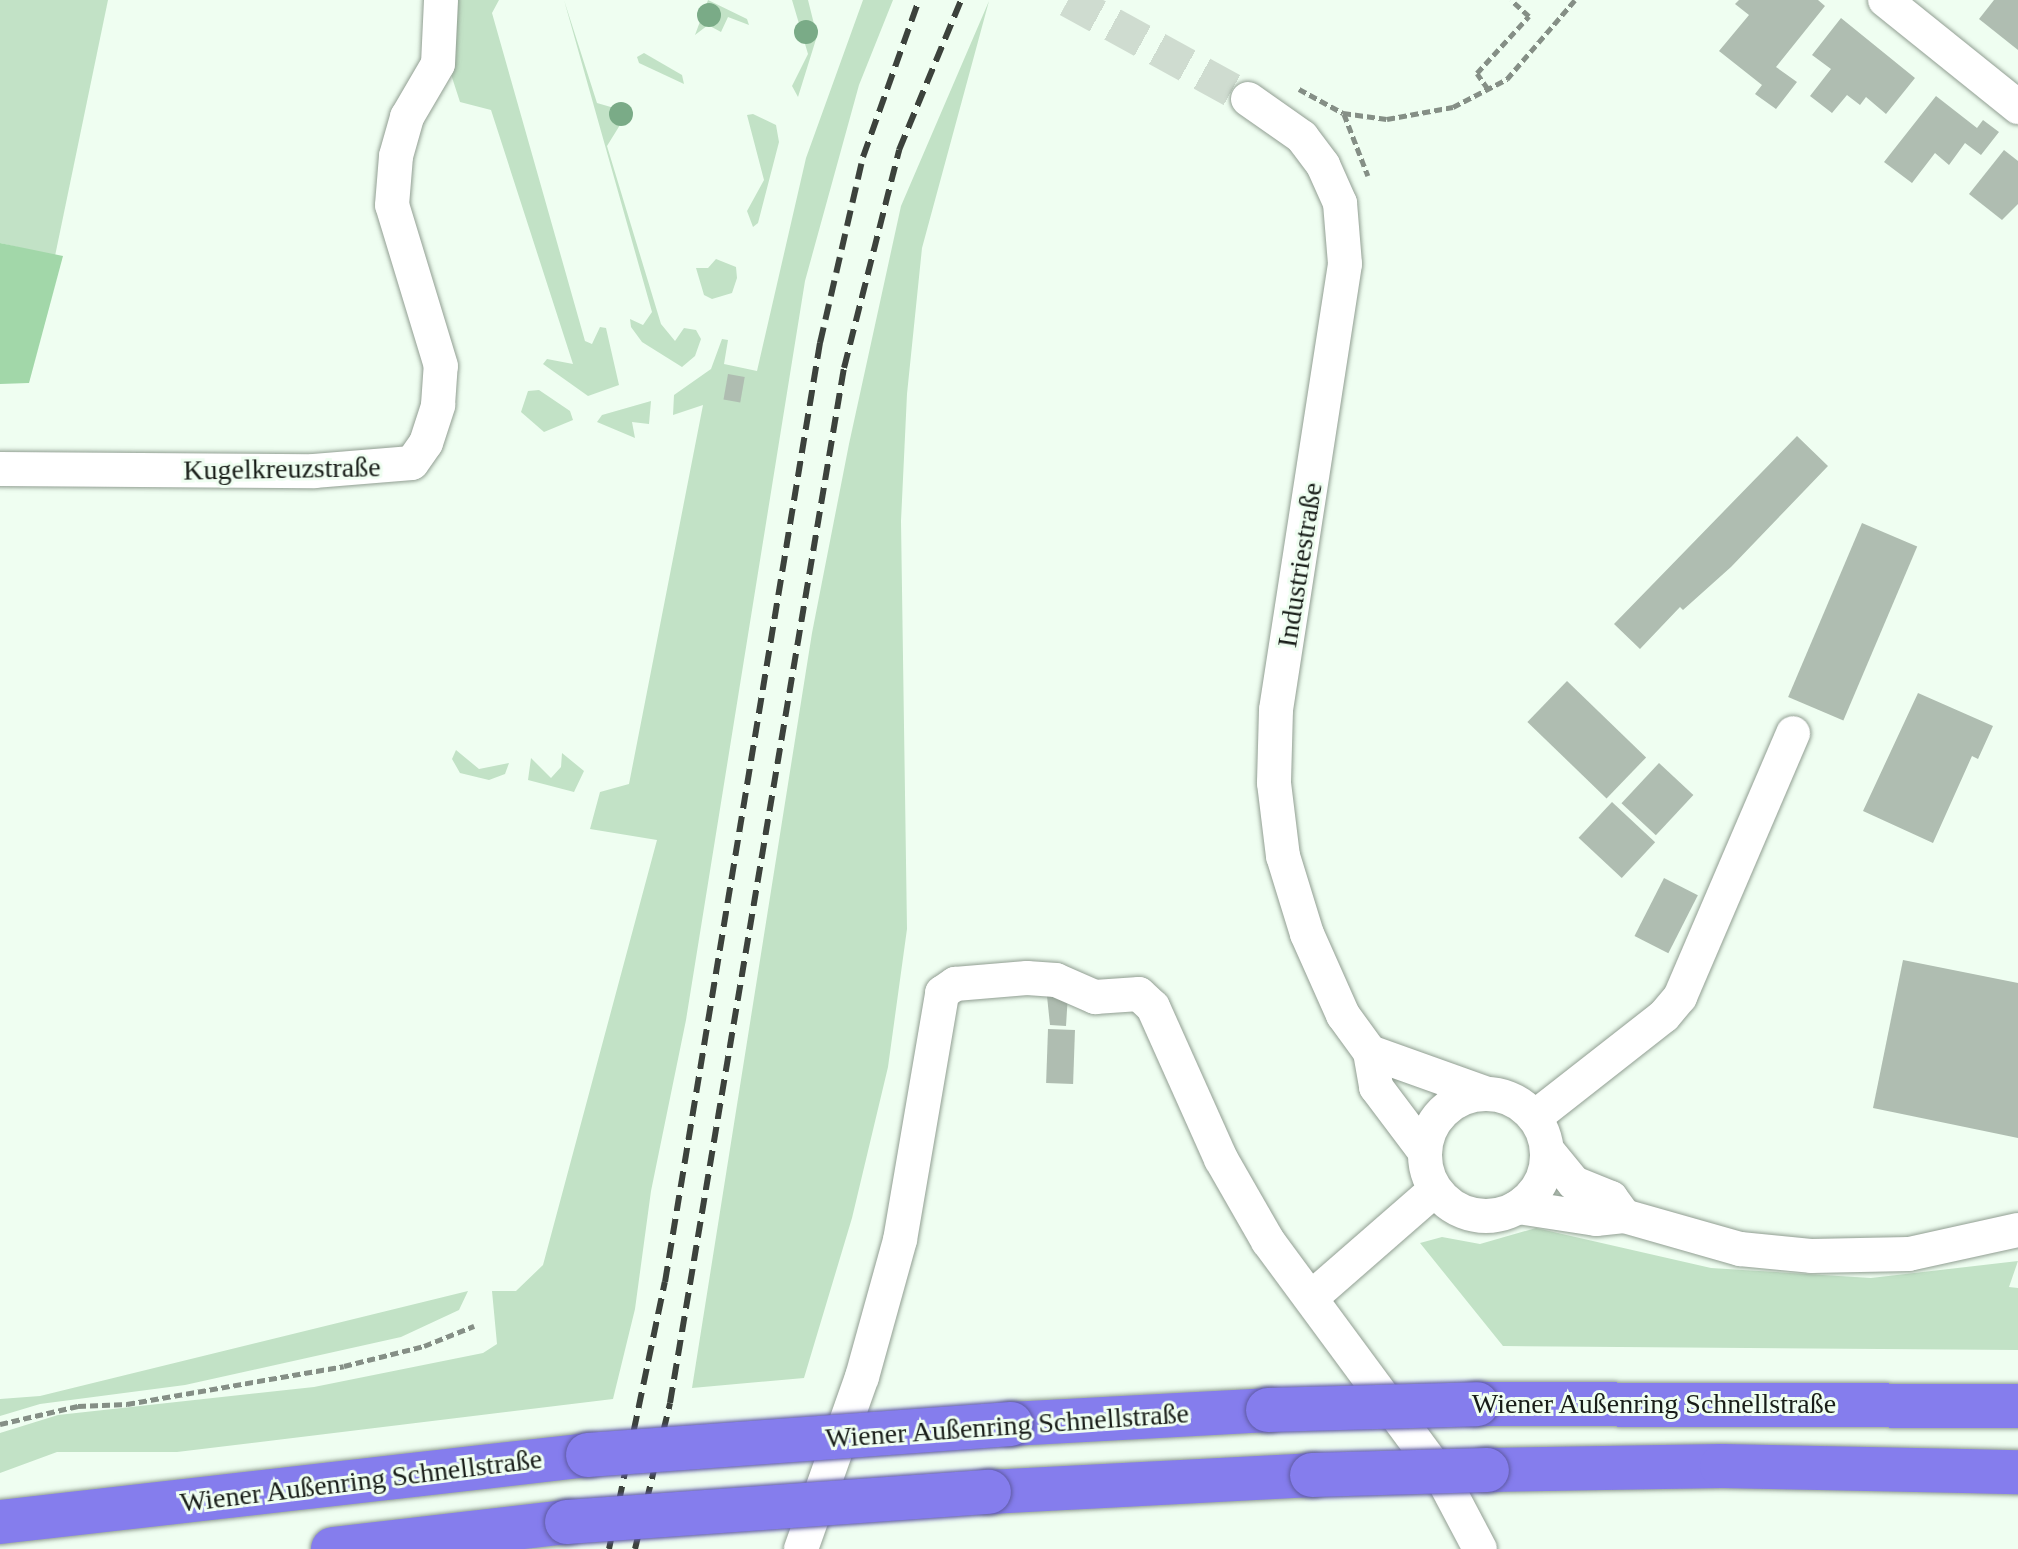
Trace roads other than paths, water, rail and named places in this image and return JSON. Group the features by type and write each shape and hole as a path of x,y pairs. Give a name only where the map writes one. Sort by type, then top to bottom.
{"highway":[{"name":"Wiener Außenring Schnellstraße","path":"0,1522 588,1455 1011,1424 1268,1410 1686,1403 2018,1406"},
{"path":"333,1549 567,1522 989,1492 1312,1475 1722,1466 2018,1472"}],"street":[{"name":"Kugelkreuzstraße","path":"0,469 314,471 412,463 426,443 438,405 441,366 392,205 396,156 407,117 438,64 441,0"},
{"path":"1885,0 2018,107"},
{"name":"Industriestraße","path":"1248,99 1302,137 1340,203 1345,264 1276,710 1274,783 1283,856 1307,934 1343,1015 1370,1052 1376,1087 1425,1152"},
{"path":"1535,1117 1664,1016 1680,997 1793,733"},
{"path":"801,1549 862,1377 900,1240 945,988 1027,978 1056,980 1095,997 1139,994 1153,1007 1229,1173 1268,1241 1442,1477 1480,1549"},
{"path":"1370,1052 1487,1094 1505,1097 1535,1117 1547,1150 1574,1183 1611,1198 1624,1216"},
{"path":"1487,1094 1453,1103 1439,1116 1425,1152 1435,1190 1473,1215 1518,1207 1596,1219 1624,1216 1740,1249 1811,1256 1909,1254 2018,1230"},
{"path":"1518,1207 1540,1185 1547,1150"},
{"path":"1311,1298 1435,1190"}],"tunnel":[{"path":"1068,0 1248,99"}],"railway":[{"path":"609,1549 665,1282 820,343 863,157 919,0"},
{"path":"635,1549 670,1403 844,368 899,150 961,0"}]}
